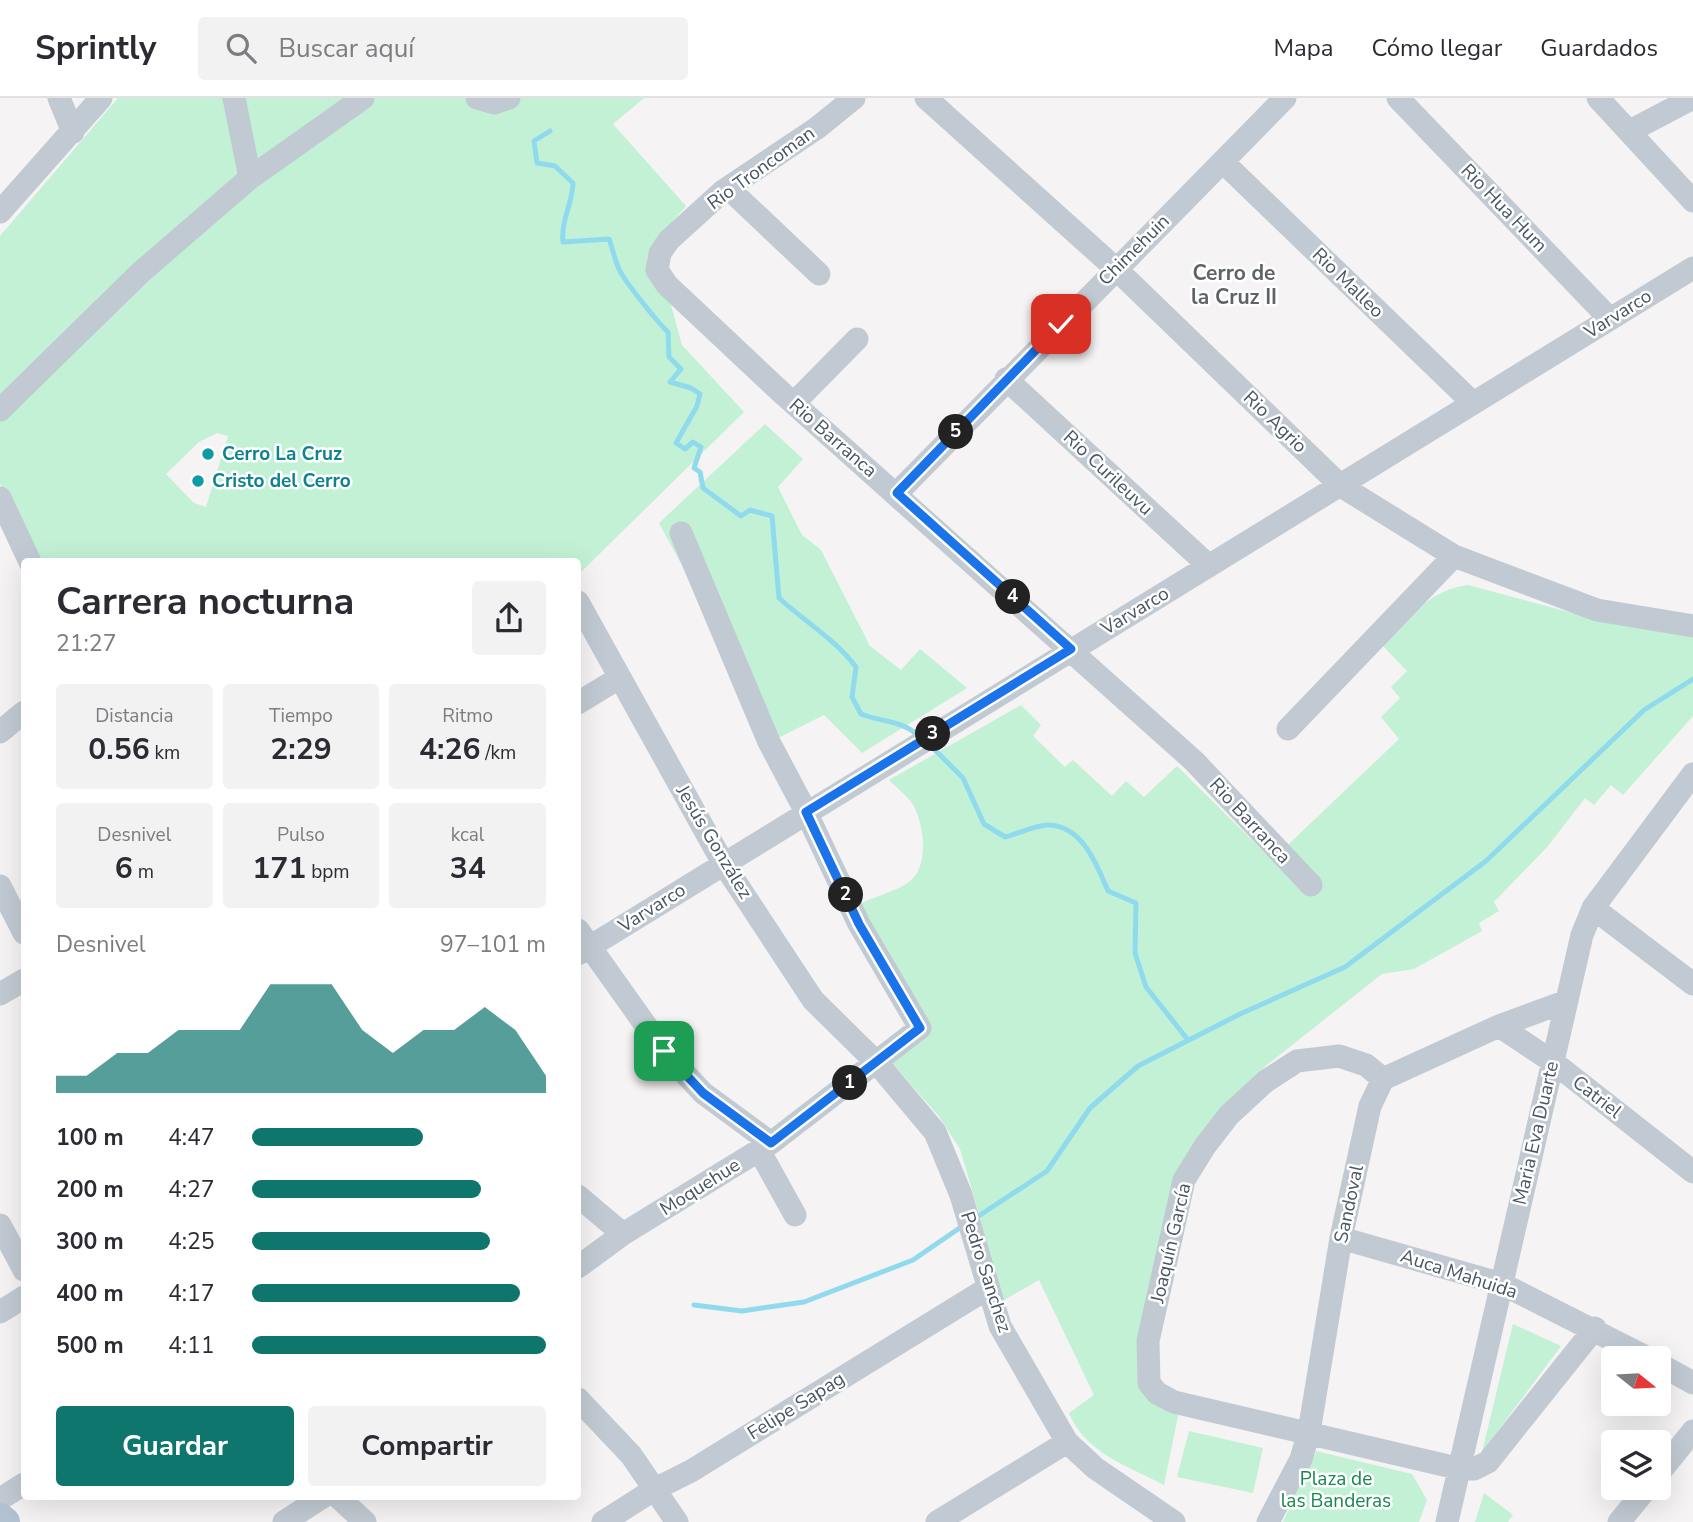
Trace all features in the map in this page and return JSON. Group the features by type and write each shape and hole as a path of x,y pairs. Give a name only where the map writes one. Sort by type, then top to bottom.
{"main road":[{"path":"0,1518 5,1522"}],"street":[{"path":"59,98 73,132"},
{"path":"0,212 101,98"},
{"path":"234,98 250,178"},
{"path":"0,410 140,273 250,178 363,98"},
{"path":"477,98 494,103 509,98"},
{"name":"Rio Troncoman","path":"669,240 728,188 817,128 854,98"},
{"name":"Rio Agrio","path":"926,98 1115,268 1341,486 1454,556 1597,610 1693,626"},
{"name":"Chimehuin","path":"897,493 1115,268 1285,98"},
{"name":"Rio Hua Hum","path":"1398,98 1610,319"},
{"path":"1598,98 1693,200"},
{"path":"1630,131 1693,98"},
{"name":"Rio Malleo","path":"1223,162 1473,403"},
{"path":"728,188 819,274"},
{"name":"Rio Barranca","path":"669,240 660,253 657,270 667,285 793,403 897,493 1194,761 1311,885"},
{"name":"Varvarco","path":"581,944 723,863 1693,268"},
{"path":"793,403 857,340"},
{"name":"Rio Curileuvu","path":"1006,379 1209,566"},
{"path":"0,498 28,558"},
{"path":"681,533 769,742 806,812"},
{"path":"1288,729 1454,556"},
{"name":"Jesús González","path":"581,607 723,863 813,1000 877,1063"},
{"path":"581,701 620,678"},
{"path":"0,732 21,714"},
{"name":"Maria Eva Duarte","path":"1447,1522 1582,935 1593,908 1690,783"},
{"name":"Moquehue","path":"581,1265 623,1234 765,1146 920,1028 859,924 806,812"},
{"path":"0,886 21,927"},
{"path":"1593,908 1693,984"},
{"path":"581,944 664,1051 703,1093 765,1146 795,1215"},
{"path":"0,994 21,983"},
{"path":"1384,1079 1499,1026 1567,1001"},
{"name":"Catriel","path":"1499,1026 1553,1062 1693,1172"},
{"name":"Joaquín García","path":"1309,1432 1174,1402 1157,1394 1149,1383 1148,1341 1184,1180 1229,1115 1266,1081 1297,1061 1339,1056 1366,1065 1384,1079"},
{"name":"Pedro Sanchez","path":"877,1063 935,1132 961,1195 1000,1326 1067,1442 1095,1468 1174,1522"},
{"name":"Sandoval","path":"1268,1522 1301,1459 1309,1432 1341,1238 1370,1106 1384,1079"},
{"path":"581,1199 623,1234"},
{"path":"0,1225 21,1264"},
{"name":"Auca Mahuida","path":"1341,1238 1502,1283 1627,1346"},
{"name":"Felipe Sapag","path":"603,1522 655,1489 691,1471 988,1288"},
{"path":"0,1312 21,1299"},
{"path":"1309,1432 1461,1469 1474,1469 1488,1462 1595,1328"},
{"path":"1671,1371 1693,1383"},
{"path":"581,1402 631,1455 677,1522"},
{"path":"1671,1458 1693,1431"},
{"path":"937,1522 1067,1442"},
{"path":"0,1499 21,1486"},
{"path":"284,1522 318,1500"},
{"path":"341,1500 365,1522"},
{"path":"1619,1522 1637,1500"}],"green space":[{"path":"118,98 644,98 613,124 686,206 651,246 647,269 671,305 682,345 744,412 581,572 581,558 36,558 0,483 0,236","holes":["217,433 228,436 206,507 194,503 166,474 199,442"]},
{"path":"765,424 803,459 778,487 802,535 821,550 870,646 901,670 920,649 967,688 862,753 824,715 776,739 659,523"},
{"path":"1468,585 1565,611 1693,635 1693,716 1623,795 1611,785 1594,805 1585,798 1548,846 1494,902 1499,911 1479,923 1482,931 1414,969 1382,974 1268,1064 1227,1102 1209,1124 1141,1346 1179,1411 1164,1485 1109,1457 1076,1427 1069,1413 1094,1395 1039,1280 1004,1300 960,1149 938,1115 890,1061 924,1034 860,904 910,881 916,874 923,854 922,832 916,811 910,800 889,780 1021,705 1041,725 1033,736 1065,767 1073,760 1112,796 1126,781 1144,797 1177,766 1272,860 1399,739 1381,717 1400,698 1391,687 1407,671 1381,644 1431,599"},
{"path":"1513,1324 1561,1346 1482,1452"},
{"path":"1189,1431 1263,1448 1253,1493 1177,1477"},
{"name":"Plaza de las Banderas","path":"1316,1451 1412,1474 1427,1500 1419,1522 1283,1522"},
{"path":"1484,1493 1513,1515 1508,1522 1475,1522"}],"waterway":[{"path":"550,131 534,141 537,163 555,166 573,183 563,242 609,239 623,277 668,332 669,357 681,369 670,382 691,388 700,394 697,406 676,443 685,449 693,442 701,447 694,468 700,472 703,488 741,516 750,510 772,516 779,598 829,639 856,667 852,697 861,714 903,726 915,733"},
{"path":"974,1219 1047,1171 1090,1108 1138,1066 1240,1014 1345,967 1486,861 1644,710 1693,679"},
{"path":"931,746 963,778 984,824 1005,837 1043,825 1060,827 1070,832 1087,848 1108,891 1136,903 1135,953 1146,987 1188,1040"},
{"path":"694,1305 742,1311 804,1302 913,1260 961,1227"}],"place":[{"name":"Cerro La Cruz","path":"208,454"},
{"name":"Cristo del Cerro","path":"198,481"}],"district":[{"name":"Cerro de la Cruz II","path":"1234,285"}],"route":[{"path":"664,1051 703,1093 771,1143 920,1028 859,924 806,812 1071,649 897,493 1061,324"}]}
